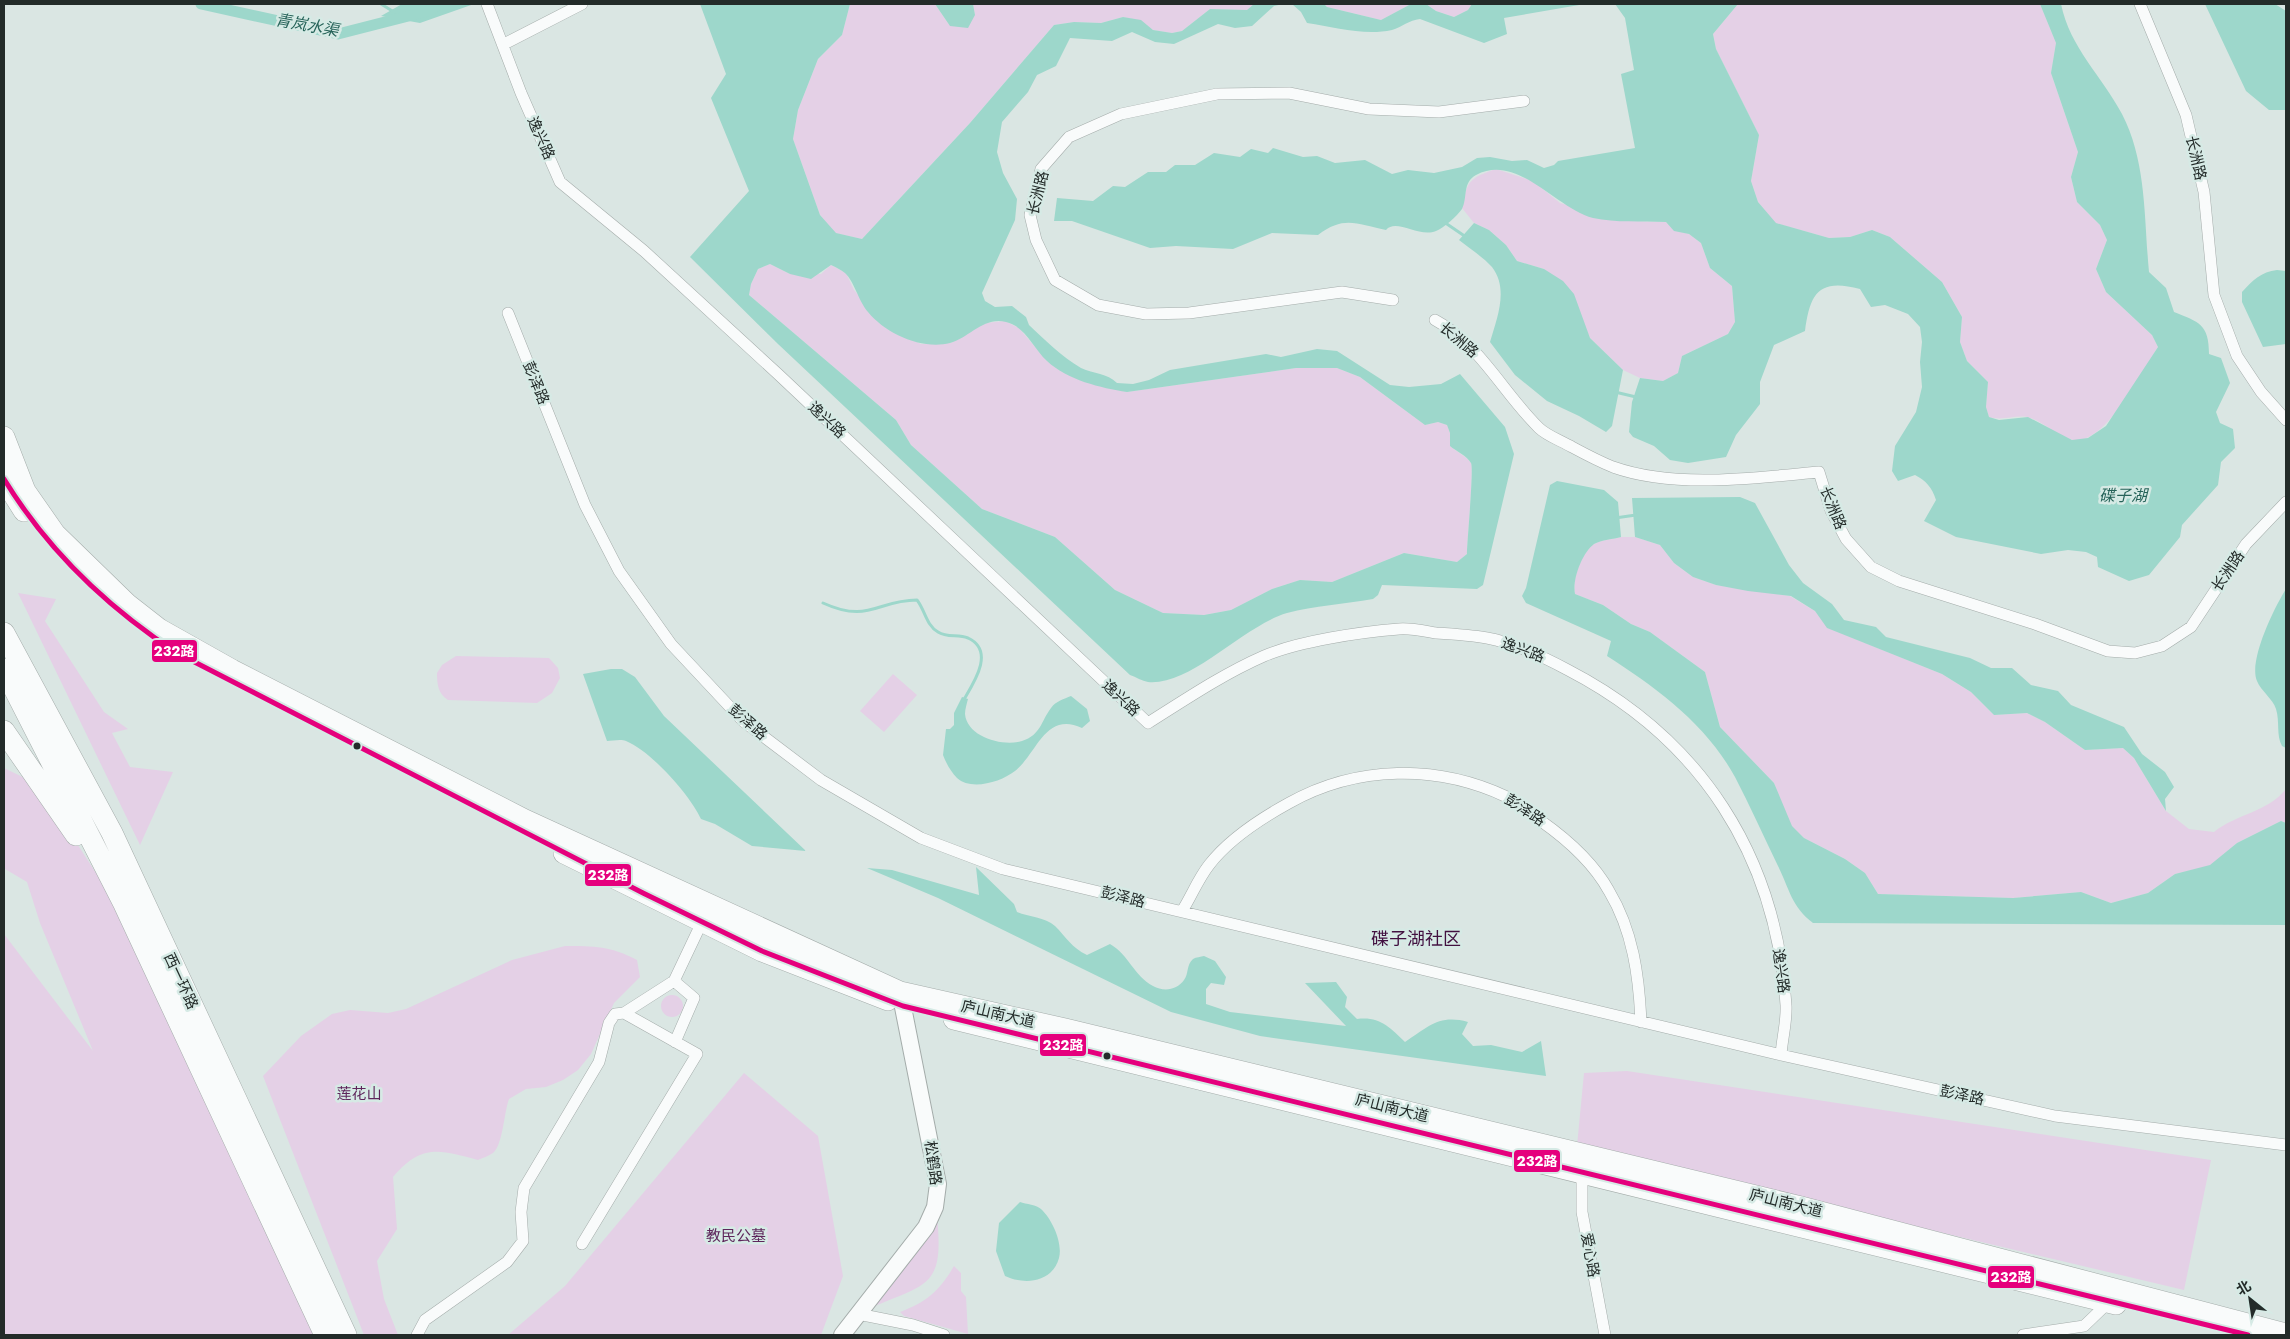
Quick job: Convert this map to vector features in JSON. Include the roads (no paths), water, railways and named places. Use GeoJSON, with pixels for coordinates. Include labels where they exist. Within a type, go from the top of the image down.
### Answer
{"type":"FeatureCollection","features":[{"type":"Feature","properties":{"kind":"highway","name":"庐山南大道"},"geometry":{"type":"LineString","coordinates":[[4,437],[25,491],[55,534],[126,604],[159,629],[232,670],[525,820],[902,999],[1074,1031],[1801,1207],[2286,1334]]}},
{"type":"Feature","properties":{"kind":"highway","name":"庐山南大道"},"geometry":{"type":"LineString","coordinates":[[4,480],[34,526],[70,565],[115,609],[149,636],[242,688],[762,952],[902,999],[1582,1173],[2248,1335]]}},
{"type":"Feature","properties":{"kind":"highway","name":"西一环路"},"geometry":{"type":"LineString","coordinates":[[5,636],[112,833],[346,1335]]}},
{"type":"Feature","properties":{"kind":"highway","name":"西一环路"},"geometry":{"type":"LineString","coordinates":[[4,669],[124,904],[325,1335]]}},
{"type":"Feature","properties":{"kind":"highway"},"geometry":{"type":"LineString","coordinates":[[4,731],[124,904]]}},
{"type":"Feature","properties":{"kind":"main road","name":"松鹤路"},"geometry":{"type":"LineString","coordinates":[[842,1335],[926,1227],[935,1207],[938,1184],[902,999]]}},
{"type":"Feature","properties":{"kind":"street","name":"逸兴路"},"geometry":{"type":"LineString","coordinates":[[487,4],[504,44],[521,94],[560,182],[644,251],[773,369],[1148,723],[1214,681],[1266,655],[1319,641],[1401,629],[1488,638],[1536,653],[1600,686],[1648,721],[1704,777],[1733,822],[1763,886],[1778,948],[1786,1007],[1781,1055]]}},
{"type":"Feature","properties":{"kind":"street"},"geometry":{"type":"LineString","coordinates":[[504,44],[582,4]]}},
{"type":"Feature","properties":{"kind":"street","name":"长洲路"},"geometry":{"type":"LineString","coordinates":[[2140,4],[2186,115],[2204,192],[2214,295],[2237,356],[2261,392],[2286,420]]}},
{"type":"Feature","properties":{"kind":"street","name":"长洲路"},"geometry":{"type":"LineString","coordinates":[[1393,300],[1342,292],[1190,313],[1146,314],[1098,305],[1055,280],[1036,240],[1030,215],[1041,169],[1069,138],[1121,114],[1217,94],[1290,93],[1369,109],[1439,112],[1524,101]]}},
{"type":"Feature","properties":{"kind":"street","name":"彭泽路"},"geometry":{"type":"LineString","coordinates":[[508,313],[585,505],[619,571],[671,644],[744,721],[821,780],[921,838],[1003,868],[1781,1055],[2055,1116],[2286,1145]]}},
{"type":"Feature","properties":{"kind":"street","name":"长洲路"},"geometry":{"type":"LineString","coordinates":[[1435,320],[1460,338],[1482,360],[1540,430],[1591,457],[1627,470],[1675,480],[1763,477],[1819,472],[1831,511],[1846,539],[1871,568],[1899,581],[2035,624],[2108,651],[2135,653],[2162,646],[2191,627],[2246,544],[2286,502]]}},
{"type":"Feature","properties":{"kind":"street","name":"彭泽路"},"geometry":{"type":"LineString","coordinates":[[1182,912],[1209,865],[1235,839],[1265,817],[1310,791],[1363,775],[1409,772],[1460,780],[1509,797],[1551,827],[1584,855],[1609,891],[1626,926],[1639,976],[1641,1022]]}},
{"type":"Feature","properties":{"kind":"street"},"geometry":{"type":"LineString","coordinates":[[624,1014],[674,981],[702,922]]}},
{"type":"Feature","properties":{"kind":"street"},"geometry":{"type":"LineString","coordinates":[[674,981],[694,998],[675,1042]]}},
{"type":"Feature","properties":{"kind":"street"},"geometry":{"type":"LineString","coordinates":[[417,1335],[425,1320],[507,1262],[523,1241],[521,1212],[524,1188],[599,1062],[609,1023],[615,1014],[624,1014],[696,1054],[582,1244]]}},
{"type":"Feature","properties":{"kind":"street","name":"爱心路"},"geometry":{"type":"LineString","coordinates":[[1582,1173],[1582,1212],[1605,1335]]}},
{"type":"Feature","properties":{"kind":"street"},"geometry":{"type":"LineString","coordinates":[[2023,1335],[2084,1326],[2109,1302]]}},
{"type":"Feature","properties":{"kind":"street"},"geometry":{"type":"LineString","coordinates":[[858,1314],[914,1325],[944,1335]]}},
{"type":"Feature","properties":{"kind":"water"},"geometry":{"type":"Polygon","coordinates":[[[402,4],[474,4],[420,23],[381,16],[402,4]]]}},
{"type":"Feature","properties":{"kind":"water"},"geometry":{"type":"Polygon","coordinates":[[[700,4],[850,4],[842,35],[818,59],[798,110],[793,139],[820,215],[836,233],[862,239],[970,123],[1054,25],[1074,22],[1101,23],[1123,17],[1141,20],[1153,30],[1172,33],[1182,31],[1210,9],[1247,10],[1254,4],[1283,4],[1274,6],[1252,26],[1235,28],[1218,24],[1174,44],[1155,42],[1132,32],[1112,41],[1070,38],[1056,66],[1037,75],[1028,92],[1002,122],[997,152],[1003,173],[1017,199],[1015,220],[982,293],[985,301],[995,307],[1012,306],[1026,317],[1029,325],[1041,337],[1074,364],[1109,377],[1117,383],[1133,384],[1149,380],[1170,370],[1266,354],[1281,357],[1317,349],[1337,351],[1390,385],[1409,387],[1441,384],[1460,374],[1505,427],[1514,454],[1483,585],[1477,589],[1382,585],[1378,595],[1373,599],[1287,613],[1270,620],[1182,675],[1165,681],[1148,682],[1130,675],[778,344],[690,257],[749,191],[711,98],[726,74],[700,4]],[[770,264],[758,269],[751,284],[749,295],[896,420],[911,445],[982,509],[1055,537],[1115,590],[1163,613],[1204,615],[1231,610],[1272,589],[1300,580],[1332,582],[1404,553],[1457,562],[1467,554],[1472,478],[1471,463],[1450,446],[1450,433],[1447,425],[1438,422],[1425,425],[1360,377],[1337,368],[1296,368],[1127,392],[1085,382],[1055,368],[1042,356],[1024,333],[1013,324],[998,321],[991,322],[950,343],[939,345],[916,342],[894,333],[876,320],[865,308],[845,273],[837,268],[831,265],[811,279],[790,274],[770,264]]]}},
{"type":"Feature","properties":{"kind":"water"},"geometry":{"type":"Polygon","coordinates":[[[935,4],[973,4],[975,15],[968,28],[950,26],[935,4]]]}},
{"type":"Feature","properties":{"kind":"water"},"geometry":{"type":"Polygon","coordinates":[[[1292,4],[1324,4],[1327,7],[1381,20],[1411,4],[1426,4],[1436,11],[1454,17],[1468,10],[1472,4],[1585,4],[1504,18],[1507,34],[1484,43],[1420,19],[1392,30],[1381,32],[1350,30],[1307,23],[1301,12],[1292,4]]]}},
{"type":"Feature","properties":{"kind":"water","name":"碟子湖"},"geometry":{"type":"Polygon","coordinates":[[[1615,4],[1738,4],[1713,34],[1716,49],[1759,135],[1751,181],[1758,202],[1776,223],[1829,238],[1850,237],[1872,230],[1890,237],[1942,282],[1962,317],[1960,342],[1967,361],[1988,382],[1986,407],[1989,417],[1999,420],[2028,417],[2072,440],[2088,438],[2106,426],[2158,347],[2152,335],[2106,292],[2096,269],[2107,240],[2100,225],[2077,202],[2071,177],[2078,152],[2051,73],[2056,43],[2040,4],[2061,4],[2065,20],[2079,48],[2114,100],[2130,132],[2136,152],[2143,192],[2149,272],[2166,288],[2174,312],[2196,322],[2205,330],[2209,344],[2209,354],[2221,358],[2230,383],[2216,412],[2220,423],[2233,429],[2235,448],[2221,462],[2218,485],[2182,525],[2180,537],[2149,575],[2129,581],[2098,567],[2097,557],[2086,552],[2068,550],[2041,554],[1956,537],[1924,521],[1936,500],[1930,488],[1915,475],[1898,481],[1892,471],[1895,446],[1916,412],[1922,387],[1920,327],[1908,314],[1885,305],[1871,307],[1860,289],[1846,286],[1826,287],[1814,298],[1805,331],[1774,345],[1760,382],[1760,404],[1736,435],[1726,457],[1688,463],[1670,460],[1654,446],[1633,437],[1629,432],[1632,402],[1640,378],[1663,381],[1678,373],[1682,356],[1728,334],[1735,322],[1732,286],[1710,268],[1701,243],[1689,234],[1674,231],[1666,222],[1620,221],[1593,218],[1565,204],[1521,176],[1507,171],[1492,170],[1472,178],[1467,186],[1462,209],[1443,227],[1429,232],[1396,226],[1386,230],[1359,224],[1343,223],[1327,229],[1318,235],[1272,233],[1233,249],[1176,246],[1150,248],[1072,221],[1054,221],[1057,198],[1093,201],[1113,186],[1125,187],[1148,172],[1166,172],[1175,165],[1195,165],[1214,153],[1240,157],[1251,149],[1268,153],[1273,148],[1303,157],[1317,156],[1335,163],[1365,160],[1392,174],[1408,170],[1434,173],[1462,167],[1477,158],[1490,157],[1512,161],[1527,160],[1544,168],[1554,165],[1558,161],[1635,148],[1621,74],[1634,70],[1625,18],[1615,4]]]}},
{"type":"Feature","properties":{"kind":"water"},"geometry":{"type":"Polygon","coordinates":[[[2205,4],[2275,4],[2286,11],[2286,110],[2269,110],[2246,91],[2205,4]]]}},
{"type":"Feature","properties":{"kind":"water"},"geometry":{"type":"Polygon","coordinates":[[[1474,223],[1489,230],[1506,245],[1517,261],[1544,269],[1563,281],[1574,294],[1590,338],[1623,370],[1612,426],[1606,432],[1579,416],[1547,401],[1515,375],[1490,342],[1500,304],[1500,285],[1492,267],[1459,240],[1474,223]]]}},
{"type":"Feature","properties":{"kind":"water"},"geometry":{"type":"Polygon","coordinates":[[[2277,270],[2286,271],[2286,344],[2263,347],[2242,302],[2242,292],[2258,277],[2277,270]]]}},
{"type":"Feature","properties":{"kind":"water"},"geometry":{"type":"Polygon","coordinates":[[[1557,481],[1604,490],[1618,502],[1621,537],[1594,544],[1590,548],[1582,560],[1577,574],[1574,588],[1575,594],[1603,605],[1631,624],[1650,632],[1705,672],[1720,727],[1774,783],[1792,826],[1804,838],[1845,859],[1865,873],[1878,894],[2013,898],[2081,892],[2111,903],[2148,893],[2175,874],[2210,865],[2237,843],[2281,821],[2286,823],[2286,925],[1813,923],[1795,904],[1735,777],[1710,740],[1662,694],[1607,656],[1611,641],[1526,603],[1522,596],[1526,588],[1550,485],[1557,481]]]}},
{"type":"Feature","properties":{"kind":"water"},"geometry":{"type":"Polygon","coordinates":[[[1740,497],[1755,503],[1789,565],[1803,583],[1832,604],[1844,620],[1876,627],[1886,637],[1970,658],[1991,668],[2012,668],[2031,685],[2058,691],[2071,705],[2124,727],[2142,754],[2165,772],[2174,787],[2165,799],[2166,811],[2134,758],[2123,748],[2085,750],[2045,722],[2027,713],[1994,715],[1971,692],[1942,674],[1827,628],[1815,611],[1791,596],[1716,585],[1693,577],[1674,563],[1660,545],[1635,537],[1632,498],[1740,497]]]}},
{"type":"Feature","properties":{"kind":"water"},"geometry":{"type":"Polygon","coordinates":[[[2286,589],[2286,748],[2280,742],[2276,709],[2259,685],[2255,672],[2259,648],[2264,634],[2286,589]]]}},
{"type":"Feature","properties":{"kind":"water"},"geometry":{"type":"Polygon","coordinates":[[[622,669],[635,677],[664,716],[806,851],[752,846],[715,824],[701,819],[679,786],[647,754],[626,741],[607,741],[583,674],[622,669]]]}},
{"type":"Feature","properties":{"kind":"water"},"geometry":{"type":"Polygon","coordinates":[[[1071,696],[1087,709],[1090,721],[1082,728],[1069,724],[1059,725],[1050,730],[1023,764],[1009,775],[986,784],[970,784],[957,778],[949,767],[943,755],[946,729],[950,729],[954,725],[954,713],[962,697],[968,699],[965,714],[967,722],[972,729],[996,741],[1014,743],[1033,735],[1053,706],[1060,700],[1071,696]]]}},
{"type":"Feature","properties":{"kind":"water"},"geometry":{"type":"Polygon","coordinates":[[[976,867],[1014,904],[1017,912],[1051,923],[1073,946],[1087,955],[1110,944],[1122,954],[1146,982],[1157,988],[1170,989],[1178,986],[1186,978],[1191,961],[1194,958],[1204,956],[1215,961],[1226,977],[1224,985],[1211,983],[1206,989],[1206,1004],[1230,1012],[1346,1026],[1305,983],[1336,982],[1347,997],[1345,1007],[1357,1019],[1378,1021],[1389,1027],[1405,1042],[1434,1023],[1449,1020],[1468,1022],[1462,1034],[1473,1046],[1491,1045],[1522,1052],[1541,1041],[1546,1076],[1260,1036],[1171,1012],[938,898],[867,868],[892,870],[979,895],[976,867]]]}},
{"type":"Feature","properties":{"kind":"water"},"geometry":{"type":"Polygon","coordinates":[[[1020,1202],[1041,1209],[1053,1225],[1058,1239],[1060,1252],[1055,1266],[1050,1273],[1036,1280],[1012,1279],[1005,1276],[996,1251],[999,1223],[1020,1202]]]}},
{"type":"Feature","properties":{"kind":"waterway","name":"青岚水渠"},"geometry":{"type":"LineString","coordinates":[[201,4],[338,34],[428,11],[440,4]]}},
{"type":"Feature","properties":{"kind":"waterway"},"geometry":{"type":"LineString","coordinates":[[381,4],[394,12]]}},
{"type":"Feature","properties":{"kind":"waterway"},"geometry":{"type":"LineString","coordinates":[[1444,222],[1466,237]]}},
{"type":"Feature","properties":{"kind":"waterway"},"geometry":{"type":"LineString","coordinates":[[1615,392],[1636,397]]}},
{"type":"Feature","properties":{"kind":"waterway"},"geometry":{"type":"LineString","coordinates":[[1615,518],[1636,515]]}},
{"type":"Feature","properties":{"kind":"waterway"},"geometry":{"type":"LineString","coordinates":[[823,603],[839,609],[862,611],[892,603],[917,600],[934,629],[945,635],[968,638],[976,644],[980,651],[980,668],[963,701]]}},
{"type":"Feature","properties":{"kind":"district","name":"碟子湖社区"},"geometry":{"type":"Point","coordinates":[1416,939]}},
{"type":"Feature","properties":{"kind":"park label","name":"莲花山"},"geometry":{"type":"Point","coordinates":[359,1094]}},
{"type":"Feature","properties":{"kind":"park label","name":"教民公墓"},"geometry":{"type":"Point","coordinates":[736,1236]}}]}
